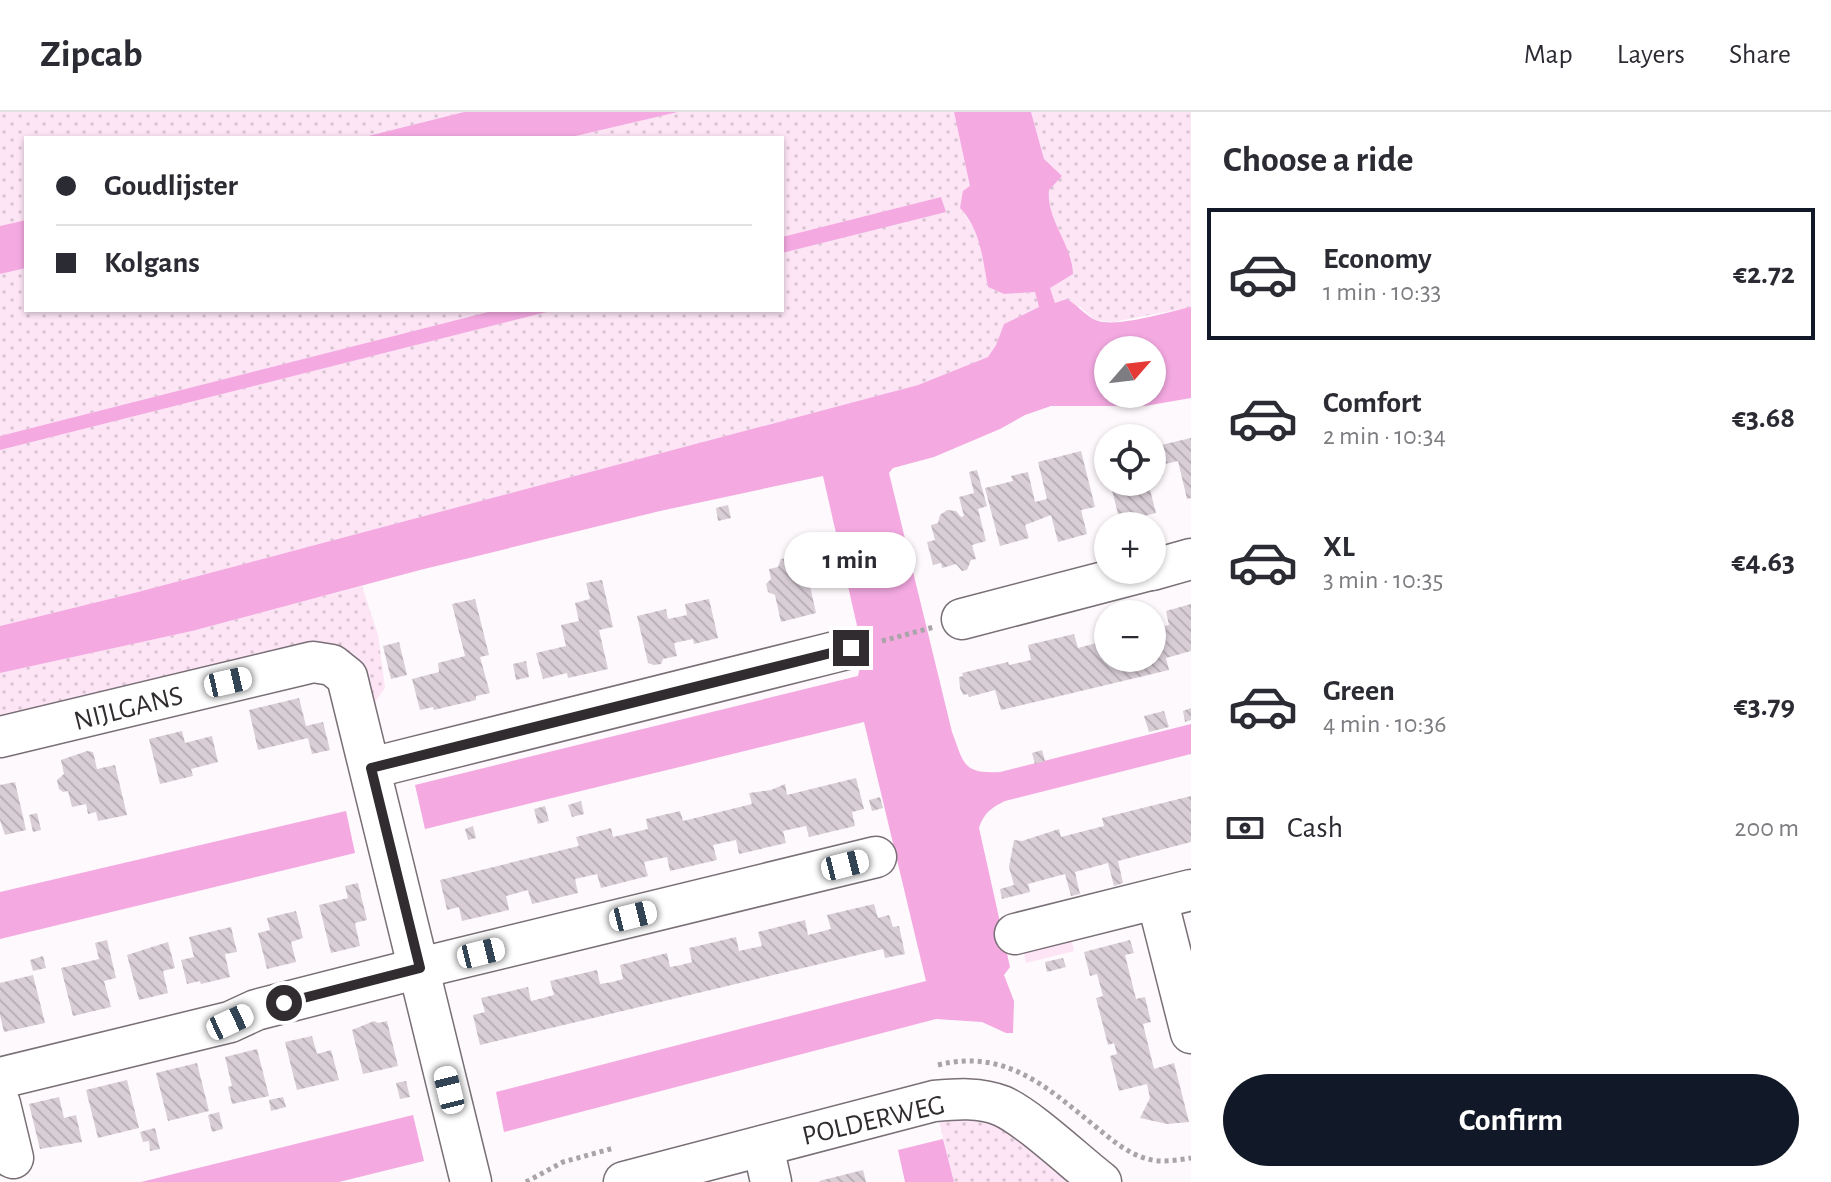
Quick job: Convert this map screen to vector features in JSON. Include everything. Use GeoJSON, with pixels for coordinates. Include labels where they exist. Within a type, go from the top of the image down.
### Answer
{"type":"FeatureCollection","features":[{"type":"Feature","properties":{"kind":"street"},"geometry":{"type":"LineString","coordinates":[[1166,566],[1191,559]]}},
{"type":"Feature","properties":{"kind":"street"},"geometry":{"type":"LineString","coordinates":[[951,623],[1098,584]]}},
{"type":"Feature","properties":{"kind":"street"},"geometry":{"type":"LineString","coordinates":[[471,1182],[371,768],[862,646]]}},
{"type":"Feature","properties":{"kind":"street","name":"NIJLGANS"},"geometry":{"type":"LineString","coordinates":[[0,737],[313,662],[332,665],[347,677],[371,768]]}},
{"type":"Feature","properties":{"kind":"street"},"geometry":{"type":"LineString","coordinates":[[0,1078],[230,1022],[256,1010],[420,968],[876,857]]}},
{"type":"Feature","properties":{"kind":"street"},"geometry":{"type":"LineString","coordinates":[[1015,934],[1174,895],[1191,1033]]}},
{"type":"Feature","properties":{"kind":"street","name":"POLDERWEG"},"geometry":{"type":"LineString","coordinates":[[624,1182],[767,1164],[934,1101],[979,1100],[1013,1112],[1101,1182]]}},
{"type":"Feature","properties":{"kind":"street"},"geometry":{"type":"LineString","coordinates":[[0,1104],[13,1158]]}},
{"type":"Feature","properties":{"kind":"path"},"geometry":{"type":"LineString","coordinates":[[862,646],[951,623]]}},
{"type":"Feature","properties":{"kind":"shaded area"},"geometry":{"type":"Polygon","coordinates":[[[0,112],[464,112],[368,136],[24,136],[24,220],[0,226],[0,112]]]}},
{"type":"Feature","properties":{"kind":"shaded area"},"geometry":{"type":"Polygon","coordinates":[[[464,112],[678,112],[576,136],[368,136],[464,112]]]}},
{"type":"Feature","properties":{"kind":"shaded area"},"geometry":{"type":"Polygon","coordinates":[[[678,112],[954,112],[971,187],[960,208],[978,234],[988,287],[1004,294],[1035,292],[1039,307],[1004,324],[988,357],[918,385],[0,626],[0,450],[547,312],[784,312],[784,252],[945,211],[941,197],[784,236],[784,136],[576,136],[678,112]]]}},
{"type":"Feature","properties":{"kind":"shaded area"},"geometry":{"type":"Polygon","coordinates":[[[954,112],[1031,112],[1044,159],[1062,176],[1049,190],[1049,201],[1072,263],[1073,274],[1050,288],[1055,303],[1067,299],[1094,319],[1108,322],[1131,321],[1191,307],[1191,398],[1166,402],[1166,336],[1094,336],[1094,406],[1051,406],[934,457],[893,468],[889,473],[952,732],[967,765],[979,771],[1000,772],[1191,724],[1191,754],[1005,801],[983,818],[979,828],[1010,967],[1004,975],[1014,1001],[1013,1033],[982,1022],[936,1019],[504,1132],[496,1092],[926,981],[864,722],[425,829],[415,785],[858,676],[863,652],[823,476],[660,511],[420,570],[192,631],[0,673],[0,626],[918,385],[988,357],[1004,324],[1039,307],[1035,292],[1004,294],[988,287],[977,235],[960,208],[963,191],[970,186],[954,112]]]}},
{"type":"Feature","properties":{"kind":"shaded area"},"geometry":{"type":"Polygon","coordinates":[[[1031,112],[1191,112],[1191,307],[1113,322],[1095,320],[1080,307],[1055,303],[1050,288],[1072,263],[1047,202],[1044,159],[1031,112]]]}},
{"type":"Feature","properties":{"kind":"shaded area"},"geometry":{"type":"Polygon","coordinates":[[[941,197],[946,212],[784,252],[784,236],[941,197]]]}},
{"type":"Feature","properties":{"kind":"shaded area"},"geometry":{"type":"Polygon","coordinates":[[[24,220],[24,268],[0,274],[0,226],[24,220]]]}},
{"type":"Feature","properties":{"kind":"shaded area"},"geometry":{"type":"Polygon","coordinates":[[[24,268],[24,312],[488,312],[0,436],[0,274],[24,268]]]}},
{"type":"Feature","properties":{"kind":"shaded area"},"geometry":{"type":"Polygon","coordinates":[[[488,312],[547,312],[0,450],[0,436],[488,312]]]}},
{"type":"Feature","properties":{"kind":"shaded area"},"geometry":{"type":"Polygon","coordinates":[[[362,586],[378,635],[385,688],[370,709],[358,666],[346,651],[322,644],[303,643],[0,717],[0,673],[192,631],[362,586]]]}},
{"type":"Feature","properties":{"kind":"shaded area"},"geometry":{"type":"Polygon","coordinates":[[[346,811],[355,853],[0,939],[0,892],[346,811]]]}},
{"type":"Feature","properties":{"kind":"shaded area"},"geometry":{"type":"Polygon","coordinates":[[[1069,931],[1074,951],[1026,963],[1022,943],[1069,931]]]}},
{"type":"Feature","properties":{"kind":"shaded area"},"geometry":{"type":"Polygon","coordinates":[[[413,1115],[424,1161],[339,1182],[141,1182],[413,1115]]]}},
{"type":"Feature","properties":{"kind":"shaded area"},"geometry":{"type":"Polygon","coordinates":[[[964,1115],[999,1125],[1074,1182],[954,1182],[938,1117],[964,1115]]]}},
{"type":"Feature","properties":{"kind":"shaded area"},"geometry":{"type":"Polygon","coordinates":[[[943,1139],[954,1182],[905,1182],[898,1150],[943,1139]]]}},
{"type":"Feature","properties":{"kind":"building"},"geometry":{"type":"Polygon","coordinates":[[[1191,438],[1191,498],[1187,499],[1178,461],[1166,464],[1166,444],[1191,438]]]}},
{"type":"Feature","properties":{"kind":"building"},"geometry":{"type":"Polygon","coordinates":[[[1081,451],[1095,507],[1081,510],[1087,534],[1058,542],[1051,515],[1025,525],[1029,538],[1000,546],[985,488],[1013,481],[1011,476],[1028,472],[1035,502],[1047,499],[1038,462],[1081,451]]]}},
{"type":"Feature","properties":{"kind":"building"},"geometry":{"type":"Polygon","coordinates":[[[977,470],[987,506],[978,509],[986,541],[972,545],[976,559],[971,560],[967,570],[962,571],[956,564],[942,568],[941,563],[933,565],[927,542],[935,540],[931,525],[938,523],[940,515],[947,510],[964,516],[959,497],[974,493],[969,472],[977,470]]]}},
{"type":"Feature","properties":{"kind":"building"},"geometry":{"type":"Polygon","coordinates":[[[1114,496],[1152,496],[1156,512],[1118,512],[1114,496]]]}},
{"type":"Feature","properties":{"kind":"building"},"geometry":{"type":"Polygon","coordinates":[[[728,505],[731,518],[718,521],[716,508],[728,505]]]}},
{"type":"Feature","properties":{"kind":"building"},"geometry":{"type":"Polygon","coordinates":[[[816,532],[828,582],[810,586],[816,613],[781,622],[775,595],[768,592],[766,584],[771,579],[769,569],[778,567],[781,559],[789,558],[797,562],[793,542],[796,537],[816,532]]]}},
{"type":"Feature","properties":{"kind":"building"},"geometry":{"type":"Polygon","coordinates":[[[602,580],[613,627],[599,630],[608,669],[568,678],[567,673],[543,679],[536,653],[566,646],[561,625],[579,621],[575,603],[590,599],[586,583],[602,580]]]}},
{"type":"Feature","properties":{"kind":"building"},"geometry":{"type":"Polygon","coordinates":[[[475,599],[489,655],[480,657],[490,693],[476,696],[476,700],[434,710],[433,707],[420,710],[412,679],[439,672],[438,663],[465,656],[452,604],[475,599]]]}},
{"type":"Feature","properties":{"kind":"building"},"geometry":{"type":"Polygon","coordinates":[[[709,599],[718,638],[694,644],[693,639],[674,643],[677,656],[663,659],[661,664],[648,663],[637,616],[666,609],[668,619],[687,615],[685,604],[709,599]]]}},
{"type":"Feature","properties":{"kind":"building"},"geometry":{"type":"Polygon","coordinates":[[[1191,604],[1191,651],[1166,658],[1166,626],[1169,625],[1166,611],[1191,604]]]}},
{"type":"Feature","properties":{"kind":"building"},"geometry":{"type":"Polygon","coordinates":[[[1074,634],[1078,648],[1094,644],[1094,672],[1161,672],[1001,710],[995,690],[969,697],[968,694],[963,695],[960,688],[959,677],[963,676],[962,673],[1031,660],[1028,645],[1074,634]]]}},
{"type":"Feature","properties":{"kind":"building"},"geometry":{"type":"Polygon","coordinates":[[[399,642],[407,675],[391,679],[383,646],[399,642]]]}},
{"type":"Feature","properties":{"kind":"building"},"geometry":{"type":"Polygon","coordinates":[[[526,661],[529,677],[516,680],[513,664],[526,661]]]}},
{"type":"Feature","properties":{"kind":"building"},"geometry":{"type":"Polygon","coordinates":[[[299,698],[306,726],[323,722],[330,750],[312,754],[308,738],[258,750],[249,710],[299,698]]]}},
{"type":"Feature","properties":{"kind":"building"},"geometry":{"type":"Polygon","coordinates":[[[1191,708],[1191,720],[1185,722],[1183,711],[1191,708]]]}},
{"type":"Feature","properties":{"kind":"building"},"geometry":{"type":"Polygon","coordinates":[[[1164,711],[1169,727],[1149,732],[1144,716],[1164,711]]]}},
{"type":"Feature","properties":{"kind":"building"},"geometry":{"type":"Polygon","coordinates":[[[182,731],[185,743],[212,736],[218,762],[191,769],[193,776],[160,784],[149,739],[182,731]]]}},
{"type":"Feature","properties":{"kind":"building"},"geometry":{"type":"Polygon","coordinates":[[[1042,750],[1045,761],[1035,764],[1032,753],[1042,750]]]}},
{"type":"Feature","properties":{"kind":"building"},"geometry":{"type":"Polygon","coordinates":[[[87,751],[93,752],[97,769],[115,765],[127,815],[98,821],[96,812],[88,814],[86,804],[72,807],[68,791],[59,789],[57,780],[64,774],[61,760],[87,751]]]}},
{"type":"Feature","properties":{"kind":"building"},"geometry":{"type":"Polygon","coordinates":[[[856,778],[864,809],[852,812],[855,826],[809,837],[806,826],[783,831],[786,843],[739,854],[736,840],[713,845],[717,860],[670,871],[667,857],[644,862],[648,876],[601,888],[597,874],[575,879],[578,893],[532,904],[528,890],[506,896],[509,910],[462,921],[459,907],[447,910],[440,880],[579,846],[576,837],[611,828],[613,837],[648,829],[646,819],[680,811],[683,821],[752,804],[749,793],[771,790],[785,784],[787,795],[856,778]]]}},
{"type":"Feature","properties":{"kind":"building"},"geometry":{"type":"Polygon","coordinates":[[[15,782],[26,830],[5,835],[0,820],[0,785],[15,782]]]}},
{"type":"Feature","properties":{"kind":"building"},"geometry":{"type":"Polygon","coordinates":[[[1191,796],[1191,842],[1118,861],[1123,883],[1114,886],[1108,863],[1075,872],[1080,894],[1071,896],[1065,874],[1028,884],[1030,892],[1002,899],[1000,889],[1014,885],[1009,867],[1014,840],[1022,841],[1059,829],[1061,837],[1104,826],[1102,818],[1191,796]]]}},
{"type":"Feature","properties":{"kind":"building"},"geometry":{"type":"Polygon","coordinates":[[[880,797],[883,808],[872,811],[869,800],[880,797]]]}},
{"type":"Feature","properties":{"kind":"building"},"geometry":{"type":"Polygon","coordinates":[[[581,801],[584,814],[572,817],[568,805],[581,801]]]}},
{"type":"Feature","properties":{"kind":"building"},"geometry":{"type":"Polygon","coordinates":[[[545,806],[549,821],[538,824],[534,809],[545,806]]]}},
{"type":"Feature","properties":{"kind":"building"},"geometry":{"type":"Polygon","coordinates":[[[37,813],[41,830],[33,832],[29,815],[37,813]]]}},
{"type":"Feature","properties":{"kind":"building"},"geometry":{"type":"Polygon","coordinates":[[[473,826],[476,838],[468,840],[465,829],[473,826]]]}},
{"type":"Feature","properties":{"kind":"building"},"geometry":{"type":"Polygon","coordinates":[[[358,883],[367,920],[355,923],[360,946],[331,953],[319,905],[348,898],[345,886],[358,883]]]}},
{"type":"Feature","properties":{"kind":"building"},"geometry":{"type":"Polygon","coordinates":[[[874,904],[878,918],[889,915],[893,927],[899,926],[905,954],[885,958],[883,949],[480,1045],[473,1015],[485,1012],[481,998],[528,987],[531,1001],[554,995],[550,981],[597,970],[600,984],[612,982],[623,979],[620,965],[667,953],[670,967],[681,965],[692,962],[689,948],[736,937],[739,951],[762,946],[758,932],[805,920],[808,935],[831,929],[827,915],[874,904]]]}},
{"type":"Feature","properties":{"kind":"building"},"geometry":{"type":"Polygon","coordinates":[[[296,911],[303,938],[291,942],[296,962],[267,969],[258,933],[270,930],[267,918],[296,911]]]}},
{"type":"Feature","properties":{"kind":"building"},"geometry":{"type":"Polygon","coordinates":[[[231,927],[237,952],[225,954],[230,977],[187,984],[181,960],[194,957],[189,937],[231,927]]]}},
{"type":"Feature","properties":{"kind":"building"},"geometry":{"type":"Polygon","coordinates":[[[107,940],[116,978],[104,981],[111,1007],[73,1016],[61,968],[99,959],[95,943],[107,940]]]}},
{"type":"Feature","properties":{"kind":"building"},"geometry":{"type":"Polygon","coordinates":[[[1130,940],[1134,953],[1125,955],[1136,999],[1145,997],[1151,1022],[1143,1024],[1154,1069],[1174,1063],[1189,1122],[1167,1124],[1140,1118],[1150,1098],[1147,1084],[1119,1091],[1110,1056],[1117,1054],[1114,1043],[1108,1045],[1096,998],[1103,996],[1097,974],[1090,976],[1084,952],[1130,940]]]}},
{"type":"Feature","properties":{"kind":"building"},"geometry":{"type":"Polygon","coordinates":[[[168,942],[175,968],[163,971],[168,993],[139,1000],[127,955],[168,942]]]}},
{"type":"Feature","properties":{"kind":"building"},"geometry":{"type":"Polygon","coordinates":[[[43,956],[46,968],[33,971],[30,960],[43,956]]]}},
{"type":"Feature","properties":{"kind":"building"},"geometry":{"type":"Polygon","coordinates":[[[1063,958],[1066,967],[1047,972],[1045,962],[1063,958]]]}},
{"type":"Feature","properties":{"kind":"building"},"geometry":{"type":"Polygon","coordinates":[[[33,975],[45,1023],[4,1032],[0,1015],[0,983],[33,975]]]}},
{"type":"Feature","properties":{"kind":"building"},"geometry":{"type":"Polygon","coordinates":[[[374,1021],[387,1021],[398,1066],[363,1074],[352,1030],[374,1021]]]}},
{"type":"Feature","properties":{"kind":"building"},"geometry":{"type":"Polygon","coordinates":[[[312,1036],[317,1054],[331,1050],[339,1080],[297,1090],[285,1042],[312,1036]]]}},
{"type":"Feature","properties":{"kind":"building"},"geometry":{"type":"Polygon","coordinates":[[[257,1049],[269,1096],[232,1104],[228,1087],[232,1086],[225,1057],[257,1049]]]}},
{"type":"Feature","properties":{"kind":"building"},"geometry":{"type":"Polygon","coordinates":[[[197,1063],[209,1111],[168,1121],[156,1073],[197,1063]]]}},
{"type":"Feature","properties":{"kind":"building"},"geometry":{"type":"Polygon","coordinates":[[[127,1080],[139,1128],[98,1138],[86,1090],[127,1080]]]}},
{"type":"Feature","properties":{"kind":"building"},"geometry":{"type":"Polygon","coordinates":[[[406,1081],[410,1097],[400,1099],[396,1083],[406,1081]]]}},
{"type":"Feature","properties":{"kind":"building"},"geometry":{"type":"Polygon","coordinates":[[[59,1097],[64,1118],[76,1115],[82,1142],[40,1149],[29,1104],[59,1097]]]}},
{"type":"Feature","properties":{"kind":"building"},"geometry":{"type":"Polygon","coordinates":[[[283,1097],[286,1107],[271,1111],[269,1100],[283,1097]]]}},
{"type":"Feature","properties":{"kind":"building"},"geometry":{"type":"Polygon","coordinates":[[[219,1112],[223,1129],[212,1132],[208,1115],[219,1112]]]}},
{"type":"Feature","properties":{"kind":"building"},"geometry":{"type":"Polygon","coordinates":[[[155,1128],[160,1149],[150,1151],[149,1141],[143,1142],[140,1132],[155,1128]]]}},
{"type":"Feature","properties":{"kind":"building"},"geometry":{"type":"Polygon","coordinates":[[[863,1170],[866,1182],[819,1181],[863,1170]]]}},
{"type":"Feature","properties":{"kind":"route"},"geometry":{"type":"LineString","coordinates":[[284,1003],[420,968],[371,768],[851,648]]}}]}
